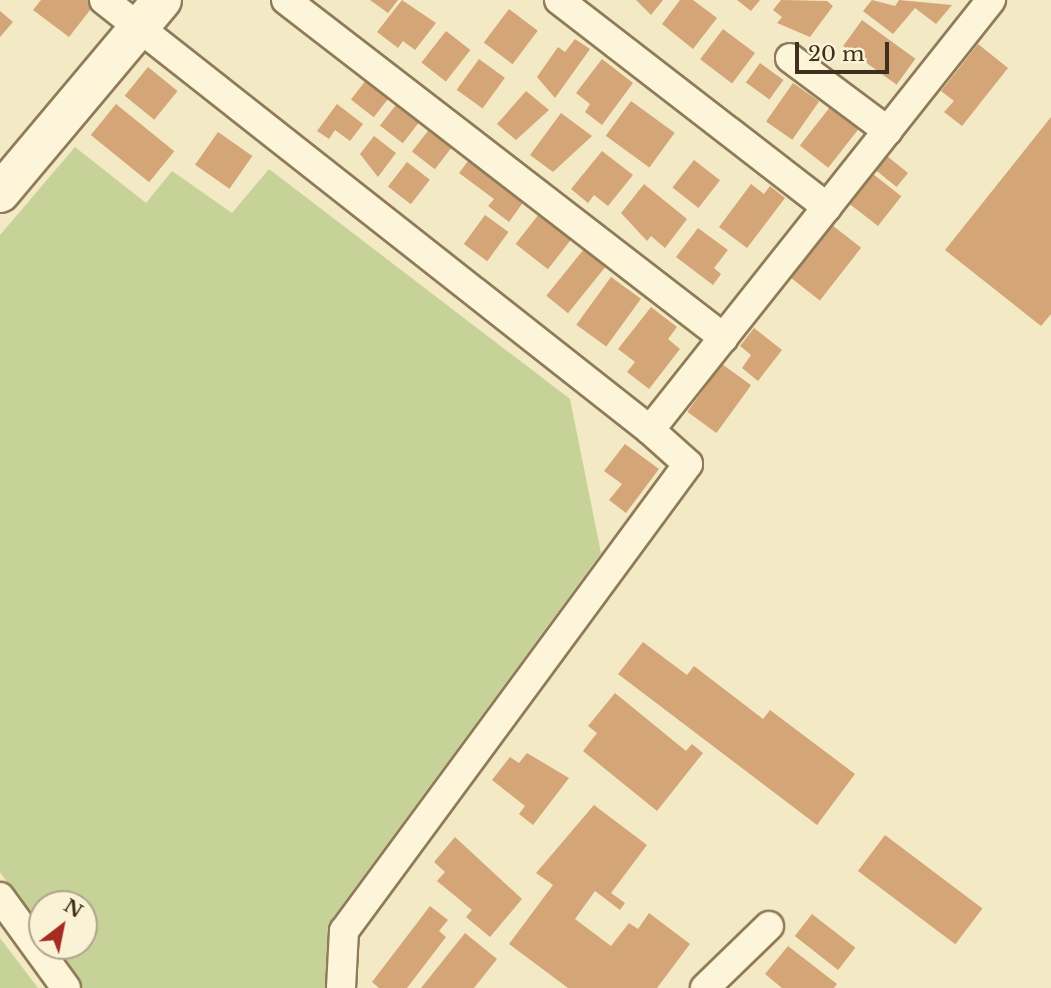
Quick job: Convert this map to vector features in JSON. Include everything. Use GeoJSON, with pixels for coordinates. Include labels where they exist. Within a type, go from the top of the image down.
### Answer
{"type":"FeatureCollection","features":[{"type":"Feature","properties":{"kind":"street"},"geometry":{"type":"LineString","coordinates":[[104,0],[151,15],[688,464],[344,931],[341,988]]}},
{"type":"Feature","properties":{"kind":"street"},"geometry":{"type":"LineString","coordinates":[[286,0],[724,338]]}},
{"type":"Feature","properties":{"kind":"street"},"geometry":{"type":"LineString","coordinates":[[559,0],[827,208]]}},
{"type":"Feature","properties":{"kind":"street"},"geometry":{"type":"LineString","coordinates":[[650,430],[888,131],[985,2]]}},
{"type":"Feature","properties":{"kind":"street"},"geometry":{"type":"LineString","coordinates":[[0,193],[151,15]]}},
{"type":"Feature","properties":{"kind":"street"},"geometry":{"type":"LineString","coordinates":[[790,58],[888,131]]}},
{"type":"Feature","properties":{"kind":"street"},"geometry":{"type":"LineString","coordinates":[[0,897],[66,988]]}},
{"type":"Feature","properties":{"kind":"street"},"geometry":{"type":"LineString","coordinates":[[717,984],[769,926]]}},
{"type":"Feature","properties":{"kind":"green space"},"geometry":{"type":"Polygon","coordinates":[[[75,147],[146,203],[172,171],[232,213],[269,169],[570,399],[601,553],[328,924],[325,988],[83,988],[63,960],[98,960],[98,890],[28,890],[28,911],[0,872],[0,235],[75,147]]]}},
{"type":"Feature","properties":{"kind":"green space"},"geometry":{"type":"Polygon","coordinates":[[[0,938],[38,988],[0,988],[0,938]]]}},
{"type":"Feature","properties":{"kind":"building"},"geometry":{"type":"Polygon","coordinates":[[[41,0],[88,0],[94,5],[69,37],[33,10],[41,0]]]}},
{"type":"Feature","properties":{"kind":"building"},"geometry":{"type":"Polygon","coordinates":[[[370,0],[398,0],[388,13],[370,0]]]}},
{"type":"Feature","properties":{"kind":"building"},"geometry":{"type":"Polygon","coordinates":[[[402,0],[436,23],[415,50],[403,41],[398,48],[377,32],[402,0]]]}},
{"type":"Feature","properties":{"kind":"building"},"geometry":{"type":"Polygon","coordinates":[[[636,0],[663,0],[651,15],[636,0]]]}},
{"type":"Feature","properties":{"kind":"building"},"geometry":{"type":"Polygon","coordinates":[[[680,0],[693,0],[717,18],[693,49],[662,24],[680,0]]]}},
{"type":"Feature","properties":{"kind":"building"},"geometry":{"type":"Polygon","coordinates":[[[737,0],[760,0],[751,11],[737,0]]]}},
{"type":"Feature","properties":{"kind":"building"},"geometry":{"type":"Polygon","coordinates":[[[781,0],[827,1],[833,6],[810,37],[777,23],[782,17],[773,10],[781,0]]]}},
{"type":"Feature","properties":{"kind":"building"},"geometry":{"type":"Polygon","coordinates":[[[872,0],[895,6],[899,0],[952,5],[936,24],[915,8],[893,34],[863,11],[872,0]]]}},
{"type":"Feature","properties":{"kind":"building"},"geometry":{"type":"Polygon","coordinates":[[[509,9],[538,31],[512,64],[484,43],[509,9]]]}},
{"type":"Feature","properties":{"kind":"building"},"geometry":{"type":"Polygon","coordinates":[[[0,11],[13,22],[0,37],[0,11]]]}},
{"type":"Feature","properties":{"kind":"building"},"geometry":{"type":"Polygon","coordinates":[[[862,20],[915,59],[897,85],[843,46],[862,20]]]}},
{"type":"Feature","properties":{"kind":"building"},"geometry":{"type":"Polygon","coordinates":[[[723,29],[755,53],[732,83],[700,59],[723,29]]]}},
{"type":"Feature","properties":{"kind":"building"},"geometry":{"type":"Polygon","coordinates":[[[446,31],[470,50],[446,82],[421,63],[446,31]]]}},
{"type":"Feature","properties":{"kind":"building"},"geometry":{"type":"Polygon","coordinates":[[[575,39],[590,49],[555,98],[537,77],[558,47],[565,52],[575,39]]]}},
{"type":"Feature","properties":{"kind":"building"},"geometry":{"type":"Polygon","coordinates":[[[978,44],[1008,68],[962,126],[944,112],[954,101],[941,91],[978,44]]]}},
{"type":"Feature","properties":{"kind":"building"},"geometry":{"type":"Polygon","coordinates":[[[479,59],[505,78],[483,109],[457,90],[479,59]]]}},
{"type":"Feature","properties":{"kind":"building"},"geometry":{"type":"Polygon","coordinates":[[[602,59],[633,83],[602,125],[585,112],[590,104],[576,93],[602,59]]]}},
{"type":"Feature","properties":{"kind":"building"},"geometry":{"type":"Polygon","coordinates":[[[760,63],[783,80],[769,99],[746,82],[760,63]]]}},
{"type":"Feature","properties":{"kind":"building"},"geometry":{"type":"Polygon","coordinates":[[[148,67],[178,91],[154,120],[125,96],[148,67]]]}},
{"type":"Feature","properties":{"kind":"building"},"geometry":{"type":"Polygon","coordinates":[[[370,75],[393,93],[374,117],[351,99],[370,75]]]}},
{"type":"Feature","properties":{"kind":"building"},"geometry":{"type":"Polygon","coordinates":[[[793,83],[819,101],[792,140],[766,122],[793,83]]]}},
{"type":"Feature","properties":{"kind":"building"},"geometry":{"type":"Polygon","coordinates":[[[526,91],[549,110],[516,140],[497,124],[526,91]]]}},
{"type":"Feature","properties":{"kind":"building"},"geometry":{"type":"Polygon","coordinates":[[[399,101],[422,119],[403,143],[380,125],[399,101]]]}},
{"type":"Feature","properties":{"kind":"building"},"geometry":{"type":"Polygon","coordinates":[[[631,101],[675,133],[649,168],[606,136],[631,101]]]}},
{"type":"Feature","properties":{"kind":"building"},"geometry":{"type":"Polygon","coordinates":[[[116,104],[174,151],[149,182],[91,135],[116,104]]]}},
{"type":"Feature","properties":{"kind":"building"},"geometry":{"type":"Polygon","coordinates":[[[337,104],[363,124],[350,141],[335,130],[329,139],[317,131],[337,104]]]}},
{"type":"Feature","properties":{"kind":"building"},"geometry":{"type":"Polygon","coordinates":[[[830,107],[858,129],[828,168],[800,146],[830,107]]]}},
{"type":"Feature","properties":{"kind":"building"},"geometry":{"type":"Polygon","coordinates":[[[561,113],[592,136],[553,172],[530,155],[561,113]]]}},
{"type":"Feature","properties":{"kind":"building"},"geometry":{"type":"Polygon","coordinates":[[[1051,117],[1051,314],[1041,326],[945,250],[1051,117]]]}},
{"type":"Feature","properties":{"kind":"building"},"geometry":{"type":"Polygon","coordinates":[[[431,127],[454,145],[435,169],[412,151],[431,127]]]}},
{"type":"Feature","properties":{"kind":"building"},"geometry":{"type":"Polygon","coordinates":[[[218,132],[252,156],[229,189],[195,165],[218,132]]]}},
{"type":"Feature","properties":{"kind":"building"},"geometry":{"type":"Polygon","coordinates":[[[374,136],[396,153],[378,177],[360,154],[374,136]]]}},
{"type":"Feature","properties":{"kind":"building"},"geometry":{"type":"Polygon","coordinates":[[[602,151],[633,175],[608,206],[594,195],[588,203],[571,189],[602,151]]]}},
{"type":"Feature","properties":{"kind":"building"},"geometry":{"type":"Polygon","coordinates":[[[472,156],[527,197],[509,222],[488,206],[494,199],[459,173],[472,156]]]}},
{"type":"Feature","properties":{"kind":"building"},"geometry":{"type":"Polygon","coordinates":[[[887,156],[908,173],[897,187],[876,170],[887,156]]]}},
{"type":"Feature","properties":{"kind":"building"},"geometry":{"type":"Polygon","coordinates":[[[694,160],[720,180],[698,208],[672,188],[694,160]]]}},
{"type":"Feature","properties":{"kind":"building"},"geometry":{"type":"Polygon","coordinates":[[[407,162],[430,180],[411,204],[388,186],[407,162]]]}},
{"type":"Feature","properties":{"kind":"building"},"geometry":{"type":"Polygon","coordinates":[[[873,174],[901,196],[878,226],[850,204],[873,174]]]}},
{"type":"Feature","properties":{"kind":"building"},"geometry":{"type":"Polygon","coordinates":[[[644,184],[687,219],[665,248],[651,236],[647,241],[621,213],[644,184]]]}},
{"type":"Feature","properties":{"kind":"building"},"geometry":{"type":"Polygon","coordinates":[[[751,184],[764,194],[770,186],[785,198],[747,248],[719,227],[751,184]]]}},
{"type":"Feature","properties":{"kind":"building"},"geometry":{"type":"Polygon","coordinates":[[[539,214],[571,239],[548,269],[516,244],[539,214]]]}},
{"type":"Feature","properties":{"kind":"building"},"geometry":{"type":"Polygon","coordinates":[[[485,215],[508,232],[487,261],[464,244],[485,215]]]}},
{"type":"Feature","properties":{"kind":"building"},"geometry":{"type":"Polygon","coordinates":[[[832,225],[861,248],[820,301],[791,278],[832,225]]]}},
{"type":"Feature","properties":{"kind":"building"},"geometry":{"type":"Polygon","coordinates":[[[698,228],[728,250],[714,268],[721,274],[713,285],[676,257],[698,228]]]}},
{"type":"Feature","properties":{"kind":"building"},"geometry":{"type":"Polygon","coordinates":[[[584,249],[606,267],[568,313],[546,296],[584,249]]]}},
{"type":"Feature","properties":{"kind":"building"},"geometry":{"type":"Polygon","coordinates":[[[611,277],[641,299],[606,346],[576,325],[611,277]]]}},
{"type":"Feature","properties":{"kind":"building"},"geometry":{"type":"Polygon","coordinates":[[[651,307],[677,327],[668,339],[680,349],[649,389],[627,372],[635,362],[618,349],[651,307]]]}},
{"type":"Feature","properties":{"kind":"building"},"geometry":{"type":"Polygon","coordinates":[[[754,328],[782,350],[758,381],[742,368],[751,355],[740,346],[754,328]]]}},
{"type":"Feature","properties":{"kind":"building"},"geometry":{"type":"Polygon","coordinates":[[[722,364],[751,385],[716,433],[687,412],[722,364]]]}},
{"type":"Feature","properties":{"kind":"building"},"geometry":{"type":"Polygon","coordinates":[[[625,444],[659,469],[626,513],[609,500],[622,484],[604,471],[625,444]]]}},
{"type":"Feature","properties":{"kind":"building"},"geometry":{"type":"Polygon","coordinates":[[[643,642],[687,675],[694,666],[763,719],[770,710],[855,774],[817,825],[618,674],[643,642]]]}},
{"type":"Feature","properties":{"kind":"building"},"geometry":{"type":"Polygon","coordinates":[[[615,693],[686,751],[692,744],[703,753],[657,811],[583,751],[597,733],[588,726],[615,693]]]}},
{"type":"Feature","properties":{"kind":"building"},"geometry":{"type":"Polygon","coordinates":[[[527,753],[569,778],[533,825],[519,814],[525,806],[492,780],[510,757],[519,763],[527,753]]]}},
{"type":"Feature","properties":{"kind":"building"},"geometry":{"type":"Polygon","coordinates":[[[594,805],[647,845],[611,893],[625,903],[620,910],[595,891],[575,919],[611,946],[629,923],[638,929],[649,913],[690,944],[657,988],[568,988],[509,944],[553,885],[536,873],[594,805]]]}},
{"type":"Feature","properties":{"kind":"building"},"geometry":{"type":"Polygon","coordinates":[[[885,835],[982,908],[955,944],[858,871],[885,835]]]}},
{"type":"Feature","properties":{"kind":"building"},"geometry":{"type":"Polygon","coordinates":[[[455,837],[522,899],[490,937],[466,917],[472,910],[437,881],[445,872],[434,862],[455,837]]]}},
{"type":"Feature","properties":{"kind":"building"},"geometry":{"type":"Polygon","coordinates":[[[430,906],[448,920],[439,931],[446,937],[407,988],[379,988],[372,982],[430,906]]]}},
{"type":"Feature","properties":{"kind":"building"},"geometry":{"type":"Polygon","coordinates":[[[812,914],[855,948],[838,970],[795,936],[812,914]]]}},
{"type":"Feature","properties":{"kind":"building"},"geometry":{"type":"Polygon","coordinates":[[[465,933],[497,959],[474,988],[421,988],[465,933]]]}},
{"type":"Feature","properties":{"kind":"building"},"geometry":{"type":"Polygon","coordinates":[[[788,946],[837,984],[834,988],[782,988],[765,974],[788,946]]]}}]}
